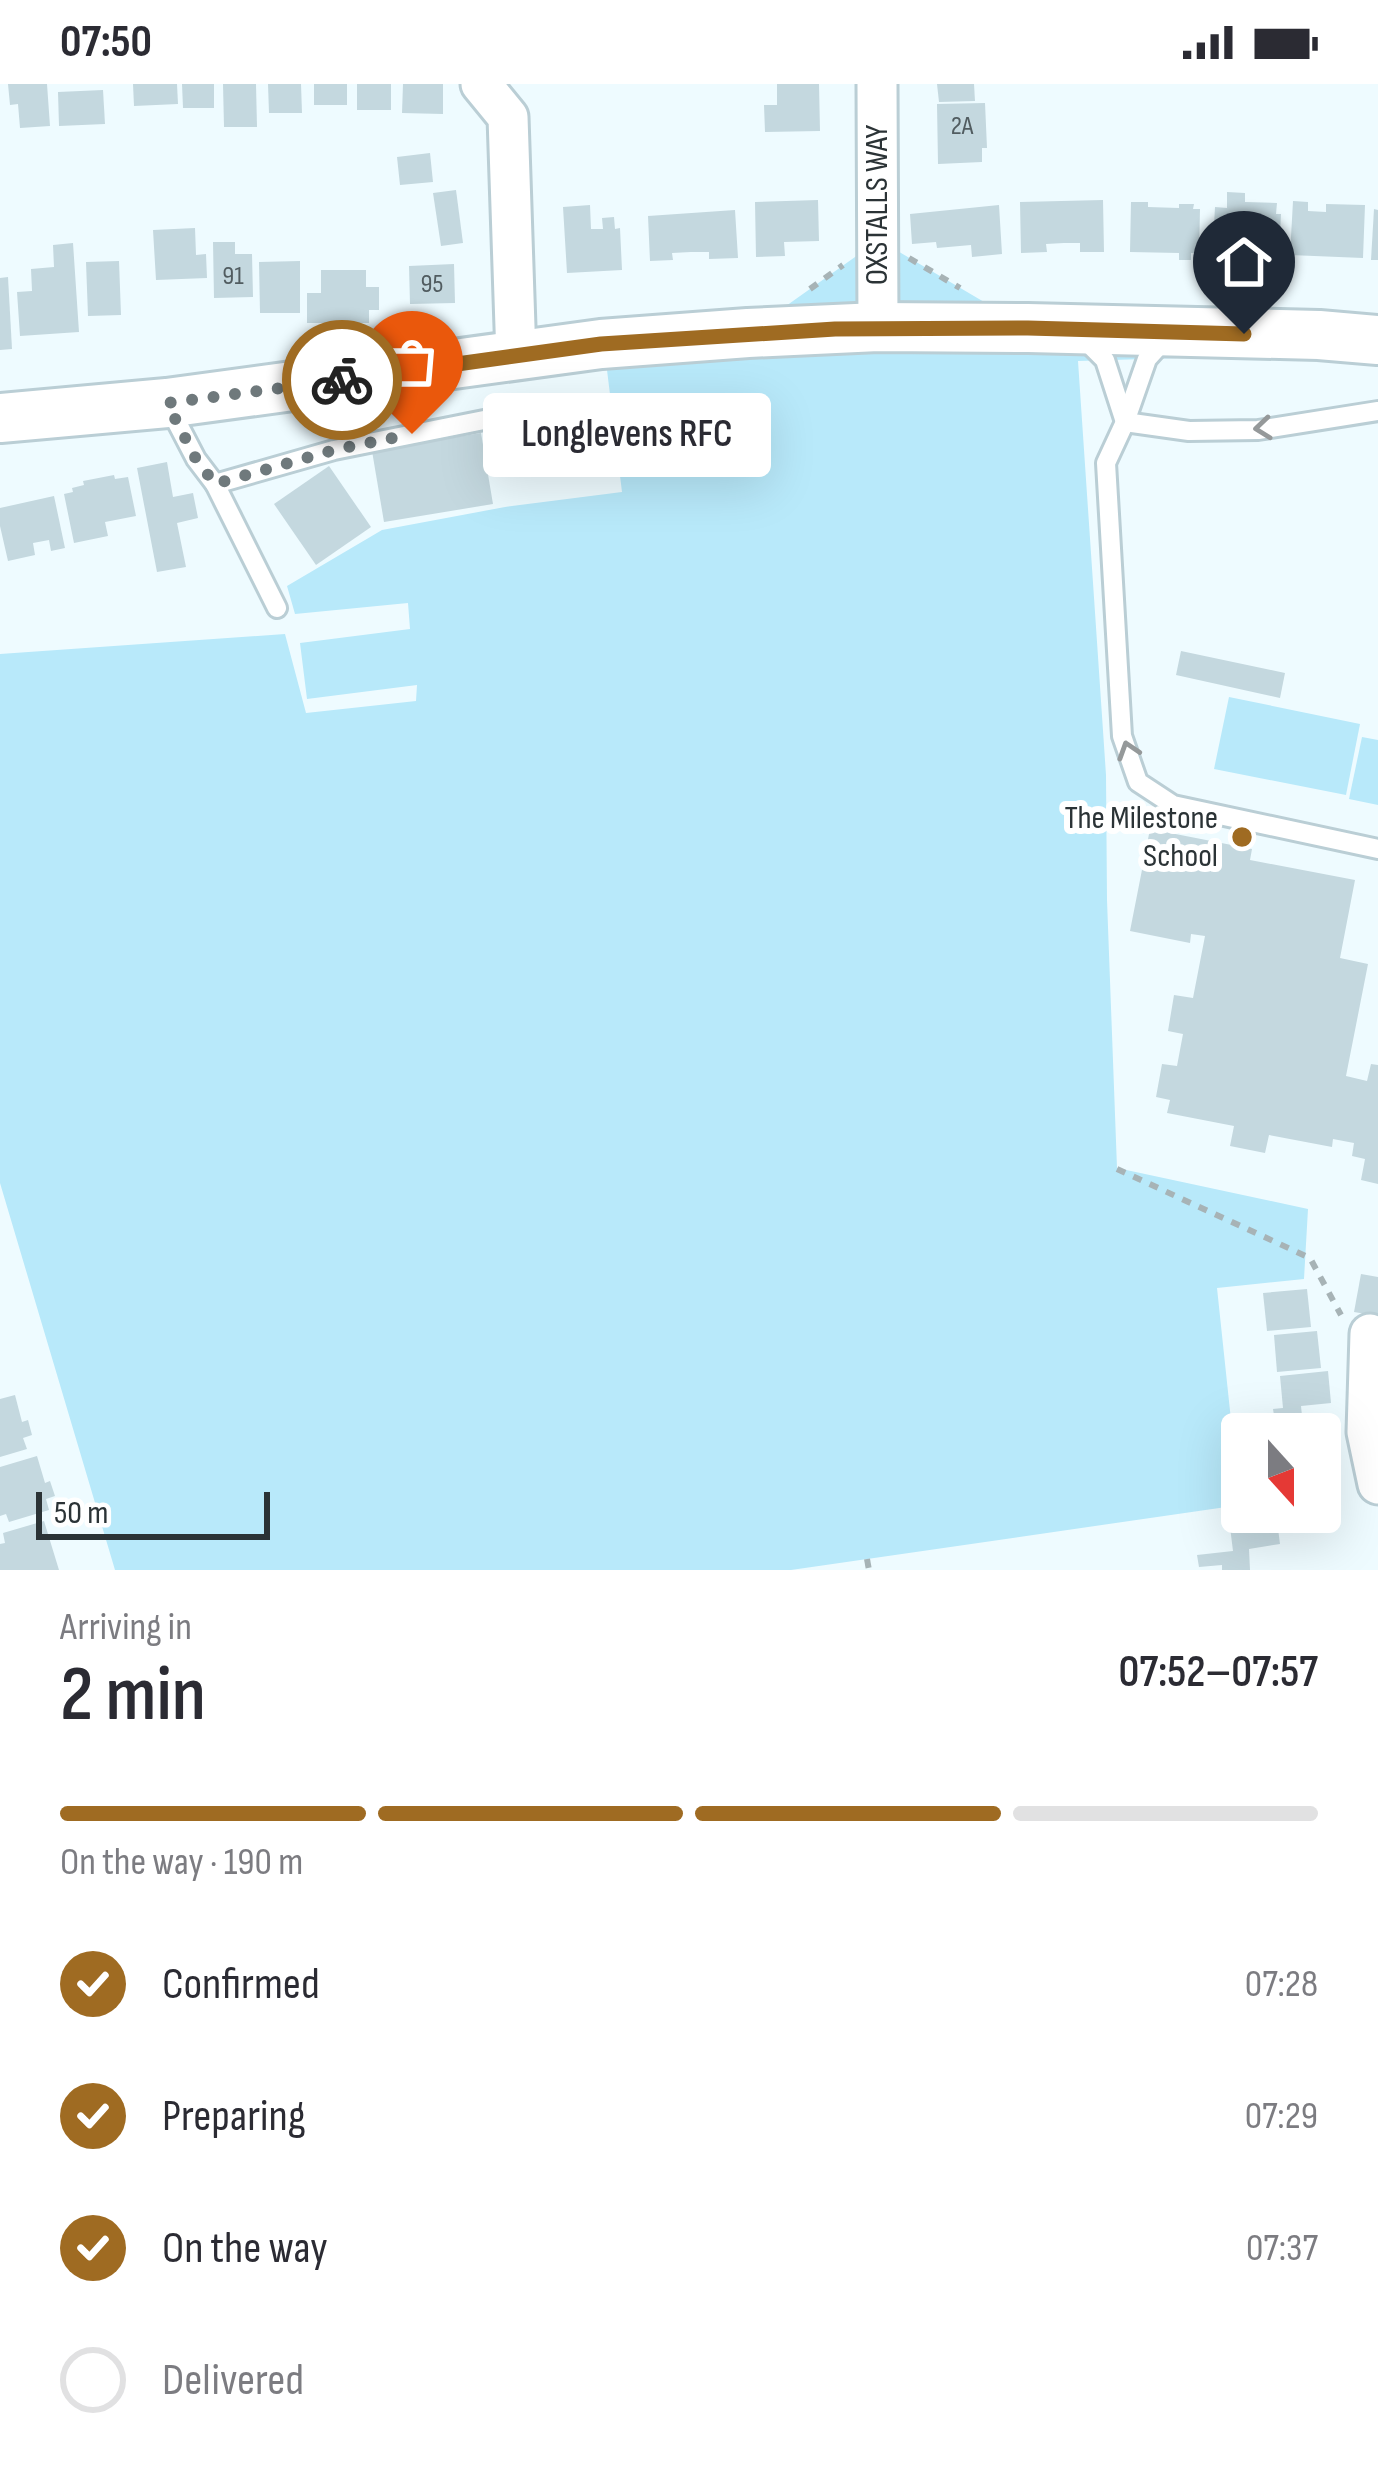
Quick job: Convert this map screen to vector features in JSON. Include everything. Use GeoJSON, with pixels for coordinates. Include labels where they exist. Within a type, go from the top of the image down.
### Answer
{"type":"FeatureCollection","features":[{"type":"Feature","properties":{"kind":"street"},"geometry":{"type":"LineString","coordinates":[[482,84],[508,117],[516,357]]}},
{"type":"Feature","properties":{"kind":"street","name":"OXSTALLS WAY"},"geometry":{"type":"LineString","coordinates":[[877,84],[878,327]]}},
{"type":"Feature","properties":{"kind":"street"},"geometry":{"type":"LineString","coordinates":[[0,418],[167,403],[601,344],[878,327],[1378,340]]}},
{"type":"Feature","properties":{"kind":"street"},"geometry":{"type":"LineString","coordinates":[[1370,1334],[1373,1378],[1367,1432],[1378,1484]]}},
{"type":"Feature","properties":{"kind":"lane"},"geometry":{"type":"LineString","coordinates":[[1076,330],[1105,360],[1125,422]]}},
{"type":"Feature","properties":{"kind":"lane"},"geometry":{"type":"LineString","coordinates":[[1170,333],[1147,359],[1106,463],[1122,736],[1138,782],[1173,805],[1378,849]]}},
{"type":"Feature","properties":{"kind":"lane"},"geometry":{"type":"LineString","coordinates":[[167,403],[196,459],[215,484],[278,608]]}},
{"type":"Feature","properties":{"kind":"lane"},"geometry":{"type":"LineString","coordinates":[[1125,422],[1189,431],[1258,430],[1378,411]]}},
{"type":"Feature","properties":{"kind":"lane"},"geometry":{"type":"LineString","coordinates":[[215,484],[334,450],[489,418]]}},
{"type":"Feature","properties":{"kind":"path"},"geometry":{"type":"LineString","coordinates":[[1118,1169],[1310,1258],[1350,1332],[1370,1334]]}},
{"type":"Feature","properties":{"kind":"path"},"geometry":{"type":"LineString","coordinates":[[867,1559],[869,1570]]}},
{"type":"Feature","properties":{"kind":"shaded area"},"geometry":{"type":"Polygon","coordinates":[[[879,240],[1028,328],[1378,352],[1078,361],[1106,775],[1117,1168],[1308,1209],[1304,1279],[1217,1288],[1230,1413],[1221,1413],[1221,1508],[791,1570],[115,1570],[0,1183],[0,654],[285,634],[306,713],[416,701],[417,685],[307,699],[300,643],[410,629],[408,603],[295,614],[287,586],[382,530],[622,492],[607,370],[579,372],[516,357],[748,333],[879,240]]]}},
{"type":"Feature","properties":{"kind":"shaded area"},"geometry":{"type":"Polygon","coordinates":[[[1229,697],[1360,724],[1346,795],[1214,769],[1229,697]]]}},
{"type":"Feature","properties":{"kind":"shaded area"},"geometry":{"type":"Polygon","coordinates":[[[1362,737],[1378,740],[1378,805],[1349,799],[1362,737]]]}},
{"type":"Feature","properties":{"kind":"building"},"geometry":{"type":"Polygon","coordinates":[[[8,84],[47,84],[50,126],[20,128],[18,104],[10,105],[8,84]]]}},
{"type":"Feature","properties":{"kind":"building"},"geometry":{"type":"Polygon","coordinates":[[[133,84],[177,84],[178,104],[134,106],[133,84]]]}},
{"type":"Feature","properties":{"kind":"building"},"geometry":{"type":"Polygon","coordinates":[[[182,84],[214,84],[214,108],[183,108],[182,84]]]}},
{"type":"Feature","properties":{"kind":"building"},"geometry":{"type":"Polygon","coordinates":[[[223,84],[256,84],[257,127],[224,127],[223,84]]]}},
{"type":"Feature","properties":{"kind":"building"},"geometry":{"type":"Polygon","coordinates":[[[268,84],[301,84],[302,113],[269,113],[268,84]]]}},
{"type":"Feature","properties":{"kind":"building"},"geometry":{"type":"Polygon","coordinates":[[[314,84],[347,84],[347,105],[314,105],[314,84]]]}},
{"type":"Feature","properties":{"kind":"building"},"geometry":{"type":"Polygon","coordinates":[[[357,84],[391,84],[391,110],[357,110],[357,84]]]}},
{"type":"Feature","properties":{"kind":"building"},"geometry":{"type":"Polygon","coordinates":[[[403,84],[443,84],[443,114],[402,113],[403,84]]]}},
{"type":"Feature","properties":{"kind":"building"},"geometry":{"type":"Polygon","coordinates":[[[777,84],[819,84],[820,131],[765,132],[764,105],[777,105],[777,84]]]}},
{"type":"Feature","properties":{"kind":"building"},"geometry":{"type":"Polygon","coordinates":[[[937,84],[974,84],[975,101],[939,102],[937,84]]]}},
{"type":"Feature","properties":{"kind":"building"},"geometry":{"type":"Polygon","coordinates":[[[103,90],[105,124],[59,126],[58,92],[103,90]]]}},
{"type":"Feature","properties":{"kind":"building"},"geometry":{"type":"Polygon","coordinates":[[[985,103],[987,148],[982,148],[982,162],[938,164],[937,104],[985,103]]]}},
{"type":"Feature","properties":{"kind":"building"},"geometry":{"type":"Polygon","coordinates":[[[430,153],[433,182],[400,185],[397,157],[430,153]]]}},
{"type":"Feature","properties":{"kind":"building"},"geometry":{"type":"Polygon","coordinates":[[[456,190],[463,243],[441,246],[433,193],[456,190]]]}},
{"type":"Feature","properties":{"kind":"building"},"geometry":{"type":"Polygon","coordinates":[[[1227,192],[1245,193],[1245,202],[1277,203],[1279,256],[1224,255],[1223,263],[1212,262],[1215,207],[1227,208],[1227,192]]]}},
{"type":"Feature","properties":{"kind":"building"},"geometry":{"type":"Polygon","coordinates":[[[818,200],[819,241],[784,242],[785,256],[756,257],[755,202],[818,200]]]}},
{"type":"Feature","properties":{"kind":"building"},"geometry":{"type":"Polygon","coordinates":[[[1103,200],[1104,252],[1080,252],[1080,243],[1064,243],[1046,244],[1047,252],[1021,253],[1020,202],[1103,200]]]}},
{"type":"Feature","properties":{"kind":"building"},"geometry":{"type":"Polygon","coordinates":[[[1293,201],[1308,202],[1308,211],[1326,212],[1326,204],[1365,205],[1363,258],[1290,255],[1293,201]]]}},
{"type":"Feature","properties":{"kind":"building"},"geometry":{"type":"Polygon","coordinates":[[[1131,202],[1179,208],[1179,204],[1194,204],[1193,209],[1200,209],[1199,253],[1191,253],[1191,260],[1179,260],[1179,253],[1130,252],[1131,202]]]}},
{"type":"Feature","properties":{"kind":"building"},"geometry":{"type":"Polygon","coordinates":[[[590,205],[591,229],[603,229],[602,218],[614,217],[615,229],[620,228],[622,270],[567,273],[563,207],[590,205]]]}},
{"type":"Feature","properties":{"kind":"building"},"geometry":{"type":"Polygon","coordinates":[[[999,205],[1002,254],[972,257],[971,245],[912,244],[910,214],[999,205]]]}},
{"type":"Feature","properties":{"kind":"building"},"geometry":{"type":"Polygon","coordinates":[[[1374,209],[1378,210],[1378,260],[1371,260],[1374,209]]]}},
{"type":"Feature","properties":{"kind":"building"},"geometry":{"type":"Polygon","coordinates":[[[735,210],[738,258],[709,259],[709,252],[691,252],[672,253],[673,260],[650,261],[648,216],[735,210]]]}},
{"type":"Feature","properties":{"kind":"building"},"geometry":{"type":"Polygon","coordinates":[[[195,228],[196,255],[206,254],[207,278],[156,280],[153,230],[195,228]]]}},
{"type":"Feature","properties":{"kind":"building"},"geometry":{"type":"Polygon","coordinates":[[[213,242],[235,242],[235,254],[252,254],[253,297],[214,298],[213,242]]]}},
{"type":"Feature","properties":{"kind":"building"},"geometry":{"type":"Polygon","coordinates":[[[73,243],[79,332],[20,336],[17,292],[32,291],[31,269],[54,267],[53,245],[73,243]]]}},
{"type":"Feature","properties":{"kind":"building"},"geometry":{"type":"Polygon","coordinates":[[[119,261],[121,315],[88,316],[86,262],[119,261]]]}},
{"type":"Feature","properties":{"kind":"building"},"geometry":{"type":"Polygon","coordinates":[[[300,261],[300,313],[260,313],[259,262],[300,261]]]}},
{"type":"Feature","properties":{"kind":"building"},"geometry":{"type":"Polygon","coordinates":[[[454,264],[455,303],[410,304],[409,266],[454,264]]]}},
{"type":"Feature","properties":{"kind":"building"},"geometry":{"type":"Polygon","coordinates":[[[321,270],[366,270],[366,287],[379,287],[379,310],[369,310],[369,323],[307,323],[307,293],[321,293],[321,270]]]}},
{"type":"Feature","properties":{"kind":"building"},"geometry":{"type":"Polygon","coordinates":[[[8,277],[12,349],[0,350],[0,278],[8,277]]]}},
{"type":"Feature","properties":{"kind":"building"},"geometry":{"type":"Polygon","coordinates":[[[481,433],[493,504],[384,522],[372,451],[481,433]]]}},
{"type":"Feature","properties":{"kind":"building"},"geometry":{"type":"Polygon","coordinates":[[[167,462],[173,497],[193,493],[198,518],[177,523],[186,567],[157,572],[137,468],[167,462]]]}},
{"type":"Feature","properties":{"kind":"building"},"geometry":{"type":"Polygon","coordinates":[[[329,466],[371,527],[316,565],[274,504],[329,466]]]}},
{"type":"Feature","properties":{"kind":"building"},"geometry":{"type":"Polygon","coordinates":[[[114,475],[115,479],[128,477],[136,516],[105,522],[108,536],[74,543],[64,494],[84,485],[83,481],[114,475]]]}},
{"type":"Feature","properties":{"kind":"building"},"geometry":{"type":"Polygon","coordinates":[[[54,496],[65,548],[51,551],[49,540],[33,543],[35,555],[8,561],[0,508],[54,496]]]}},
{"type":"Feature","properties":{"kind":"building"},"geometry":{"type":"Polygon","coordinates":[[[1181,651],[1285,673],[1280,698],[1176,675],[1181,651]]]}},
{"type":"Feature","properties":{"kind":"building"},"geometry":{"type":"Polygon","coordinates":[[[1150,829],[1252,849],[1250,860],[1355,880],[1340,958],[1368,964],[1346,1076],[1367,1081],[1371,1064],[1378,1065],[1378,1184],[1361,1180],[1365,1159],[1352,1156],[1354,1143],[1333,1139],[1332,1147],[1269,1135],[1265,1153],[1230,1146],[1234,1126],[1167,1113],[1170,1100],[1156,1097],[1162,1064],[1177,1066],[1183,1034],[1168,1031],[1174,995],[1193,998],[1205,936],[1191,934],[1190,943],[1130,931],[1150,829]]]}},
{"type":"Feature","properties":{"kind":"building"},"geometry":{"type":"Polygon","coordinates":[[[1361,1274],[1378,1277],[1378,1316],[1354,1312],[1361,1274]]]}},
{"type":"Feature","properties":{"kind":"building"},"geometry":{"type":"Polygon","coordinates":[[[1307,1289],[1311,1327],[1267,1331],[1263,1293],[1307,1289]]]}},
{"type":"Feature","properties":{"kind":"building"},"geometry":{"type":"Polygon","coordinates":[[[1317,1331],[1321,1368],[1277,1372],[1274,1335],[1317,1331]]]}},
{"type":"Feature","properties":{"kind":"building"},"geometry":{"type":"Polygon","coordinates":[[[1328,1371],[1331,1403],[1301,1406],[1302,1413],[1274,1413],[1273,1409],[1283,1408],[1280,1376],[1328,1371]]]}},
{"type":"Feature","properties":{"kind":"building"},"geometry":{"type":"Polygon","coordinates":[[[15,1395],[22,1422],[28,1420],[32,1435],[23,1438],[27,1449],[0,1457],[0,1399],[15,1395]]]}},
{"type":"Feature","properties":{"kind":"building"},"geometry":{"type":"Polygon","coordinates":[[[37,1456],[45,1483],[50,1481],[55,1496],[46,1499],[49,1510],[9,1522],[6,1514],[0,1516],[0,1467],[37,1456]]]}},
{"type":"Feature","properties":{"kind":"building"},"geometry":{"type":"Polygon","coordinates":[[[44,1521],[59,1570],[0,1570],[3,1533],[44,1521]]]}},
{"type":"Feature","properties":{"kind":"building"},"geometry":{"type":"Polygon","coordinates":[[[1231,1533],[1279,1533],[1280,1544],[1249,1549],[1250,1570],[1199,1567],[1197,1555],[1233,1551],[1231,1533]]]}},
{"type":"Feature","properties":{"kind":"way so far"},"geometry":{"type":"LineString","coordinates":[[342,380],[167,403],[196,459],[215,484],[334,450],[412,434]]}},
{"type":"Feature","properties":{"kind":"place","name":"Longlevens RFC"},"geometry":{"type":"Point","coordinates":[412,434]}},
{"type":"Feature","properties":{"kind":"place","name":"The Milestone School"},"geometry":{"type":"Point","coordinates":[1242,837]}},
{"type":"Feature","properties":{"kind":"route"},"geometry":{"type":"LineString","coordinates":[[342,380],[601,344],[748,333],[878,327],[1244,334]]}}]}
